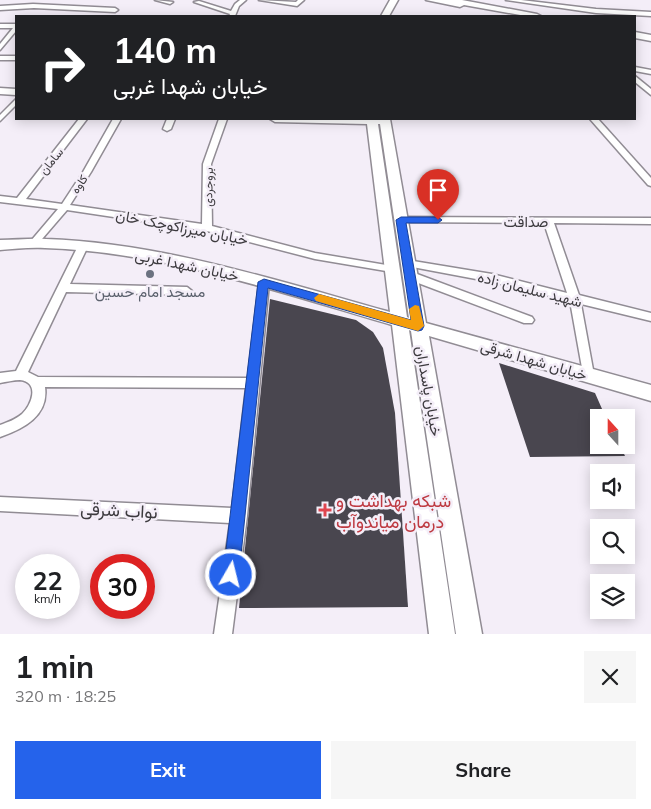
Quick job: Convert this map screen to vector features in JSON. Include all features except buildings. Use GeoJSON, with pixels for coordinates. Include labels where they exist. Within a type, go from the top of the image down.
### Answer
{"type":"FeatureCollection","features":[{"type":"Feature","properties":{"kind":"main road"},"geometry":{"type":"LineString","coordinates":[[386,15],[394,0]]}},
{"type":"Feature","properties":{"kind":"main road"},"geometry":{"type":"LineString","coordinates":[[395,15],[403,0]]}},
{"type":"Feature","properties":{"kind":"main road"},"geometry":{"type":"LineString","coordinates":[[430,0],[512,15]]}},
{"type":"Feature","properties":{"kind":"main road"},"geometry":{"type":"LineString","coordinates":[[450,0],[532,15]]}},
{"type":"Feature","properties":{"kind":"main road"},"geometry":{"type":"LineString","coordinates":[[636,35],[651,38]]}},
{"type":"Feature","properties":{"kind":"main road"},"geometry":{"type":"LineString","coordinates":[[636,39],[651,42]]}},
{"type":"Feature","properties":{"kind":"main road"},"geometry":{"type":"LineString","coordinates":[[0,91],[15,92]]}},
{"type":"Feature","properties":{"kind":"main road"},"geometry":{"type":"LineString","coordinates":[[326,120],[379,120],[392,269],[408,324]]}},
{"type":"Feature","properties":{"kind":"main road","name":"خیابان پاسداران"},"geometry":{"type":"LineString","coordinates":[[379,120],[401,220],[408,269],[408,324],[442,634]]}},
{"type":"Feature","properties":{"kind":"main road","name":"خیابان شهدا غربی"},"geometry":{"type":"LineString","coordinates":[[1,248],[32,244],[83,246],[181,261],[264,282],[408,324]]}},
{"type":"Feature","properties":{"kind":"main road","name":"خیابان پاسداران"},"geometry":{"type":"LineString","coordinates":[[408,324],[469,634]]}},
{"type":"Feature","properties":{"kind":"main road","name":"خیابان شهدا شرقی"},"geometry":{"type":"LineString","coordinates":[[408,324],[651,393]]}},
{"type":"Feature","properties":{"kind":"street"},"geometry":{"type":"LineString","coordinates":[[26,15],[39,0]]}},
{"type":"Feature","properties":{"kind":"street"},"geometry":{"type":"LineString","coordinates":[[158,0],[170,2]]}},
{"type":"Feature","properties":{"kind":"street"},"geometry":{"type":"LineString","coordinates":[[197,2],[233,15],[237,5],[243,0]]}},
{"type":"Feature","properties":{"kind":"street"},"geometry":{"type":"LineString","coordinates":[[262,0],[297,4],[301,0]]}},
{"type":"Feature","properties":{"kind":"street"},"geometry":{"type":"LineString","coordinates":[[509,0],[564,3],[596,14],[651,14]]}},
{"type":"Feature","properties":{"kind":"street"},"geometry":{"type":"LineString","coordinates":[[0,8],[33,7],[115,10]]}},
{"type":"Feature","properties":{"kind":"street"},"geometry":{"type":"LineString","coordinates":[[0,26],[15,28]]}},
{"type":"Feature","properties":{"kind":"street"},"geometry":{"type":"LineString","coordinates":[[0,48],[3,41],[15,29]]}},
{"type":"Feature","properties":{"kind":"street"},"geometry":{"type":"LineString","coordinates":[[0,58],[15,58]]}},
{"type":"Feature","properties":{"kind":"street"},"geometry":{"type":"LineString","coordinates":[[636,70],[651,72]]}},
{"type":"Feature","properties":{"kind":"street"},"geometry":{"type":"LineString","coordinates":[[636,79],[651,94]]}},
{"type":"Feature","properties":{"kind":"street"},"geometry":{"type":"LineString","coordinates":[[0,119],[15,102]]}},
{"type":"Feature","properties":{"kind":"street","name":"سامان"},"geometry":{"type":"LineString","coordinates":[[19,202],[82,120]]}},
{"type":"Feature","properties":{"kind":"street","name":"کاوه"},"geometry":{"type":"LineString","coordinates":[[32,244],[64,207],[87,172],[116,120]]}},
{"type":"Feature","properties":{"kind":"street"},"geometry":{"type":"LineString","coordinates":[[167,129],[172,120]]}},
{"type":"Feature","properties":{"kind":"street","name":"بروجردی"},"geometry":{"type":"LineString","coordinates":[[207,228],[208,164],[223,120]]}},
{"type":"Feature","properties":{"kind":"street"},"geometry":{"type":"LineString","coordinates":[[595,120],[649,179]]}},
{"type":"Feature","properties":{"kind":"street","name":"خیابان میرزاکوچک خان"},"geometry":{"type":"LineString","coordinates":[[0,200],[64,207],[207,228],[315,256],[392,269]]}},
{"type":"Feature","properties":{"kind":"street","name":"صداقت"},"geometry":{"type":"LineString","coordinates":[[401,220],[651,221]]}},
{"type":"Feature","properties":{"kind":"street"},"geometry":{"type":"LineString","coordinates":[[548,221],[575,300],[588,375]]}},
{"type":"Feature","properties":{"kind":"street"},"geometry":{"type":"LineString","coordinates":[[20,375],[83,246]]}},
{"type":"Feature","properties":{"kind":"street"},"geometry":{"type":"LineString","coordinates":[[408,269],[528,320]]}},
{"type":"Feature","properties":{"kind":"street","name":"شهید سلیمان زاده"},"geometry":{"type":"LineString","coordinates":[[408,269],[492,278],[575,300],[651,317]]}},
{"type":"Feature","properties":{"kind":"street"},"geometry":{"type":"LineString","coordinates":[[223,634],[239,516],[264,282]]}},
{"type":"Feature","properties":{"kind":"street"},"geometry":{"type":"LineString","coordinates":[[62,288],[187,291]]}},
{"type":"Feature","properties":{"kind":"street"},"geometry":{"type":"LineString","coordinates":[[0,378],[20,375],[30,377],[40,389],[40,398],[36,408],[28,417],[0,432]]}},
{"type":"Feature","properties":{"kind":"street"},"geometry":{"type":"LineString","coordinates":[[36,382],[253,384]]}},
{"type":"Feature","properties":{"kind":"street","name":"نواب شرقی"},"geometry":{"type":"LineString","coordinates":[[0,504],[239,516]]}},
{"type":"Feature","properties":{"kind":"slow traffic"},"geometry":{"type":"LineString","coordinates":[[319,298],[418,326],[415,309]]}},
{"type":"Feature","properties":{"kind":"place","name":"مسجد امام حسین"},"geometry":{"type":"Point","coordinates":[150,274]}},
{"type":"Feature","properties":{"kind":"place","name":"شبکه بهداشت و درمان میاندوآب"},"geometry":{"type":"Point","coordinates":[325,510]}},
{"type":"Feature","properties":{"kind":"route"},"geometry":{"type":"LineString","coordinates":[[231,575],[264,282],[418,326],[401,220],[438,220]]}}]}
